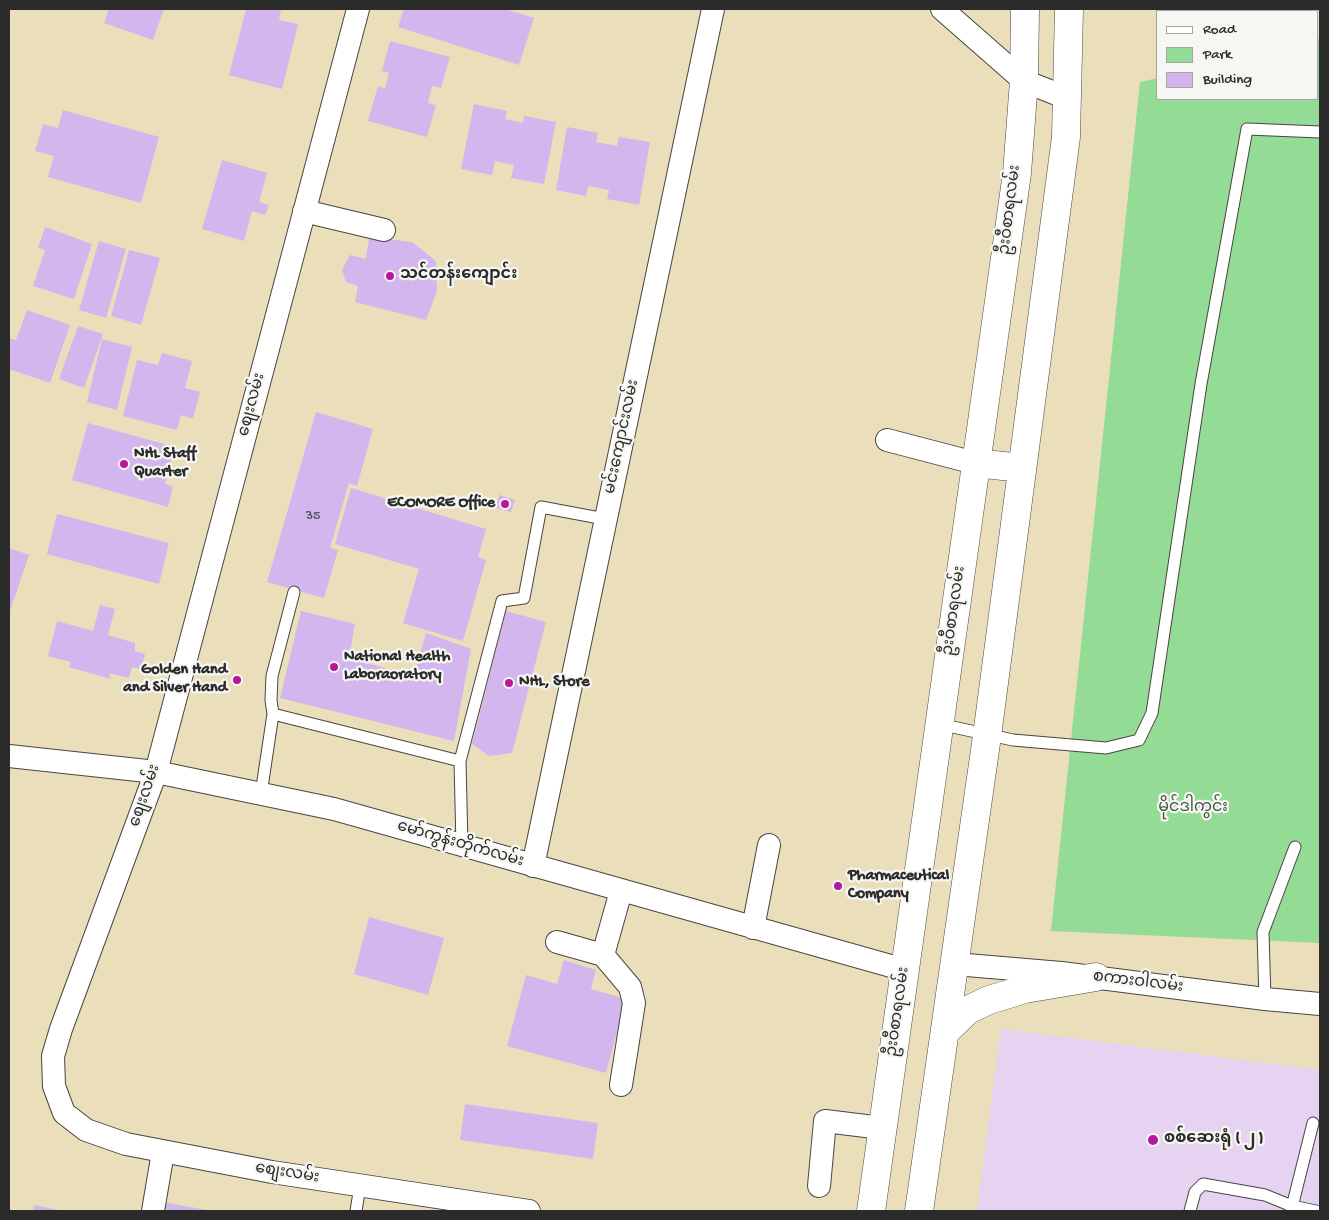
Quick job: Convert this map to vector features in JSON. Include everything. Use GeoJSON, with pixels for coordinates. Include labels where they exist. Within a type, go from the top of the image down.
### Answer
{"type":"FeatureCollection","features":[{"type":"Feature","properties":{"kind":"main road","name":"ဦးဝီစာရလမ်း"},"geometry":{"type":"LineString","coordinates":[[871,1211],[1017,173],[1024,81],[1025,9]]}},
{"type":"Feature","properties":{"kind":"main road"},"geometry":{"type":"LineString","coordinates":[[919,1211],[987,736],[1066,137],[1069,9]]}},
{"type":"Feature","properties":{"kind":"main road"},"geometry":{"type":"LineString","coordinates":[[1006,252],[1050,255]]}},
{"type":"Feature","properties":{"kind":"main road"},"geometry":{"type":"LineString","coordinates":[[976,463],[1022,468]]}},
{"type":"Feature","properties":{"kind":"main road"},"geometry":{"type":"LineString","coordinates":[[946,1031],[968,1010],[989,1000],[1025,989],[1096,977]]}},
{"type":"Feature","properties":{"kind":"street","name":"စျေးလမ်း"},"geometry":{"type":"LineString","coordinates":[[358,9],[156,772],[61,1029],[53,1056],[54,1086],[64,1113],[86,1130],[126,1144],[272,1172],[360,1186],[451,1206],[530,1211]]}},
{"type":"Feature","properties":{"kind":"street","name":"မင်းကျောင်းလမ်း"},"geometry":{"type":"LineString","coordinates":[[532,866],[713,9]]}},
{"type":"Feature","properties":{"kind":"street"},"geometry":{"type":"LineString","coordinates":[[942,9],[1024,81],[1067,98]]}},
{"type":"Feature","properties":{"kind":"street"},"geometry":{"type":"LineString","coordinates":[[304,211],[384,230]]}},
{"type":"Feature","properties":{"kind":"street"},"geometry":{"type":"LineString","coordinates":[[888,440],[976,463]]}},
{"type":"Feature","properties":{"kind":"street","name":"မော်ကွန်းတိုက်လမ်း"},"geometry":{"type":"LineString","coordinates":[[9,756],[156,772],[334,809],[904,970]]}},
{"type":"Feature","properties":{"kind":"street"},"geometry":{"type":"LineString","coordinates":[[753,928],[770,845]]}},
{"type":"Feature","properties":{"kind":"street"},"geometry":{"type":"LineString","coordinates":[[603,955],[621,891]]}},
{"type":"Feature","properties":{"kind":"street"},"geometry":{"type":"LineString","coordinates":[[557,942],[603,955],[630,987],[634,1003],[621,1085]]}},
{"type":"Feature","properties":{"kind":"street","name":"စကားဝါလမ်း"},"geometry":{"type":"LineString","coordinates":[[955,964],[1096,977],[1265,999],[1320,1004]]}},
{"type":"Feature","properties":{"kind":"street"},"geometry":{"type":"LineString","coordinates":[[819,1186],[826,1122],[882,1128]]}},
{"type":"Feature","properties":{"kind":"street"},"geometry":{"type":"LineString","coordinates":[[152,1211],[163,1152]]}},
{"type":"Feature","properties":{"kind":"lane"},"geometry":{"type":"LineString","coordinates":[[939,724],[987,736],[1106,748],[1139,740],[1152,713],[1201,384],[1247,129],[1320,132]]}},
{"type":"Feature","properties":{"kind":"lane"},"geometry":{"type":"LineString","coordinates":[[462,846],[460,761],[502,601],[524,598],[541,507],[605,519]]}},
{"type":"Feature","properties":{"kind":"lane"},"geometry":{"type":"LineString","coordinates":[[260,794],[273,714],[271,700],[272,676],[294,592]]}},
{"type":"Feature","properties":{"kind":"lane"},"geometry":{"type":"LineString","coordinates":[[273,714],[460,761]]}},
{"type":"Feature","properties":{"kind":"lane"},"geometry":{"type":"LineString","coordinates":[[1265,999],[1263,932],[1295,847]]}},
{"type":"Feature","properties":{"kind":"lane"},"geometry":{"type":"LineString","coordinates":[[1292,1209],[1313,1122]]}},
{"type":"Feature","properties":{"kind":"lane"},"geometry":{"type":"LineString","coordinates":[[1190,1211],[1195,1192],[1203,1184],[1265,1195],[1292,1209],[1316,1211]]}},
{"type":"Feature","properties":{"kind":"lane"},"geometry":{"type":"LineString","coordinates":[[356,1211],[360,1186]]}},
{"type":"Feature","properties":{"kind":"shaded area","name":"စစ်ဆေးရုံ ( ၂ )"},"geometry":{"type":"Polygon","coordinates":[[[1001,1029],[1320,1070],[1320,1211],[977,1211],[1001,1029]]]}},
{"type":"Feature","properties":{"kind":"green space","name":"မိုင်ဒါကွင်း"},"geometry":{"type":"Polygon","coordinates":[[[1319,38],[1320,943],[1051,931],[1140,82],[1156,78],[1156,100],[1319,100],[1319,38]]]}},
{"type":"Feature","properties":{"kind":"building"},"geometry":{"type":"Polygon","coordinates":[[[109,9],[164,9],[153,40],[104,23],[109,9]]]}},
{"type":"Feature","properties":{"kind":"building"},"geometry":{"type":"Polygon","coordinates":[[[246,9],[281,9],[279,20],[298,24],[282,89],[229,75],[246,9]]]}},
{"type":"Feature","properties":{"kind":"building"},"geometry":{"type":"Polygon","coordinates":[[[404,9],[505,9],[534,18],[519,65],[398,27],[404,9]]]}},
{"type":"Feature","properties":{"kind":"building"},"geometry":{"type":"Polygon","coordinates":[[[390,41],[450,57],[441,88],[432,86],[428,103],[436,105],[427,137],[368,121],[378,86],[385,89],[389,73],[382,71],[390,41]]]}},
{"type":"Feature","properties":{"kind":"building"},"geometry":{"type":"Polygon","coordinates":[[[474,104],[507,111],[505,119],[523,123],[524,116],[556,122],[544,184],[511,178],[514,165],[495,161],[492,175],[461,169],[474,104]]]}},
{"type":"Feature","properties":{"kind":"building"},"geometry":{"type":"Polygon","coordinates":[[[63,110],[159,137],[141,203],[48,177],[54,156],[35,151],[43,124],[58,128],[63,110]]]}},
{"type":"Feature","properties":{"kind":"building"},"geometry":{"type":"Polygon","coordinates":[[[567,127],[598,133],[596,142],[617,146],[619,137],[650,142],[639,205],[607,199],[609,190],[588,186],[586,196],[556,190],[567,127]]]}},
{"type":"Feature","properties":{"kind":"building"},"geometry":{"type":"Polygon","coordinates":[[[222,160],[267,173],[259,202],[269,205],[265,215],[252,211],[244,241],[202,229],[222,160]]]}},
{"type":"Feature","properties":{"kind":"building"},"geometry":{"type":"Polygon","coordinates":[[[45,227],[92,244],[74,299],[33,286],[45,250],[38,248],[45,227]]]}},
{"type":"Feature","properties":{"kind":"building","name":"သင်တန်းကျောင်း"},"geometry":{"type":"Polygon","coordinates":[[[369,237],[412,242],[436,261],[437,291],[426,320],[355,302],[358,286],[346,282],[342,270],[350,255],[366,259],[369,237]]]}},
{"type":"Feature","properties":{"kind":"building"},"geometry":{"type":"Polygon","coordinates":[[[99,241],[126,249],[106,318],[79,310],[99,241]]]}},
{"type":"Feature","properties":{"kind":"building"},"geometry":{"type":"Polygon","coordinates":[[[129,250],[160,258],[141,325],[111,316],[129,250]]]}},
{"type":"Feature","properties":{"kind":"building"},"geometry":{"type":"Polygon","coordinates":[[[27,310],[70,325],[50,383],[9,369],[9,338],[16,340],[27,310]]]}},
{"type":"Feature","properties":{"kind":"building"},"geometry":{"type":"Polygon","coordinates":[[[78,326],[103,334],[84,388],[59,379],[78,326]]]}},
{"type":"Feature","properties":{"kind":"building"},"geometry":{"type":"Polygon","coordinates":[[[102,339],[132,347],[117,410],[87,402],[102,339]]]}},
{"type":"Feature","properties":{"kind":"building"},"geometry":{"type":"Polygon","coordinates":[[[162,353],[192,361],[185,388],[200,392],[193,419],[181,415],[177,430],[123,416],[137,360],[158,365],[162,353]]]}},
{"type":"Feature","properties":{"kind":"building"},"geometry":{"type":"Polygon","coordinates":[[[316,412],[373,429],[357,486],[349,483],[330,548],[338,550],[324,598],[267,582],[316,412]]]}},
{"type":"Feature","properties":{"kind":"building","name":"NHL Staff Quarter"},"geometry":{"type":"Polygon","coordinates":[[[88,423],[175,447],[165,484],[173,486],[168,507],[72,480],[88,423]]]}},
{"type":"Feature","properties":{"kind":"building"},"geometry":{"type":"Polygon","coordinates":[[[351,488],[486,529],[478,557],[486,560],[463,641],[403,623],[419,569],[335,544],[351,488]]]}},
{"type":"Feature","properties":{"kind":"building","name":"ECOMORE Office"},"geometry":{"type":"Polygon","coordinates":[[[499,495],[515,500],[511,512],[496,508],[499,495]]]}},
{"type":"Feature","properties":{"kind":"building"},"geometry":{"type":"Polygon","coordinates":[[[57,514],[169,543],[159,584],[47,554],[57,514]]]}},
{"type":"Feature","properties":{"kind":"building"},"geometry":{"type":"Polygon","coordinates":[[[9,548],[29,555],[9,614],[9,548]]]}},
{"type":"Feature","properties":{"kind":"building"},"geometry":{"type":"Polygon","coordinates":[[[100,605],[115,609],[108,635],[135,643],[135,651],[145,654],[141,669],[132,667],[129,678],[109,673],[111,679],[69,667],[71,662],[48,656],[57,621],[93,631],[100,605]]]}},
{"type":"Feature","properties":{"kind":"building","name":"National Health Laboraoratory"},"geometry":{"type":"Polygon","coordinates":[[[301,611],[355,624],[349,658],[414,676],[426,633],[471,649],[454,741],[280,698],[301,611]]]}},
{"type":"Feature","properties":{"kind":"building","name":"NHL, Store"},"geometry":{"type":"Polygon","coordinates":[[[506,611],[546,622],[512,753],[489,756],[472,744],[506,611]]]}},
{"type":"Feature","properties":{"kind":"building"},"geometry":{"type":"Polygon","coordinates":[[[369,917],[444,938],[428,995],[354,974],[369,917]]]}},
{"type":"Feature","properties":{"kind":"building"},"geometry":{"type":"Polygon","coordinates":[[[564,960],[596,970],[591,989],[626,999],[606,1073],[507,1046],[526,975],[557,984],[564,960]]]}},
{"type":"Feature","properties":{"kind":"building"},"geometry":{"type":"Polygon","coordinates":[[[465,1104],[598,1123],[593,1159],[460,1140],[465,1104]]]}},
{"type":"Feature","properties":{"kind":"building"},"geometry":{"type":"Polygon","coordinates":[[[163,1202],[207,1210],[207,1211],[161,1211],[163,1202]]]}},
{"type":"Feature","properties":{"kind":"building"},"geometry":{"type":"Polygon","coordinates":[[[34,1205],[58,1210],[33,1211],[34,1205]]]}},
{"type":"Feature","properties":{"kind":"place","name":"သင်တန်းကျောင်း"},"geometry":{"type":"Point","coordinates":[390,276]}},
{"type":"Feature","properties":{"kind":"place","name":"NHL Staff Quarter"},"geometry":{"type":"Point","coordinates":[124,464]}},
{"type":"Feature","properties":{"kind":"place","name":"ECOMORE Office"},"geometry":{"type":"Point","coordinates":[505,504]}},
{"type":"Feature","properties":{"kind":"place","name":"National Health Laboraoratory"},"geometry":{"type":"Point","coordinates":[334,667]}},
{"type":"Feature","properties":{"kind":"place","name":"Golden Hand and Silver Hand"},"geometry":{"type":"Point","coordinates":[237,680]}},
{"type":"Feature","properties":{"kind":"place","name":"NHL, Store"},"geometry":{"type":"Point","coordinates":[509,683]}},
{"type":"Feature","properties":{"kind":"place","name":"Pharmaceutical Company"},"geometry":{"type":"Point","coordinates":[838,886]}},
{"type":"Feature","properties":{"kind":"place","name":"စစ်ဆေးရုံ ( ၂ )"},"geometry":{"type":"Point","coordinates":[1153,1140]}}]}
